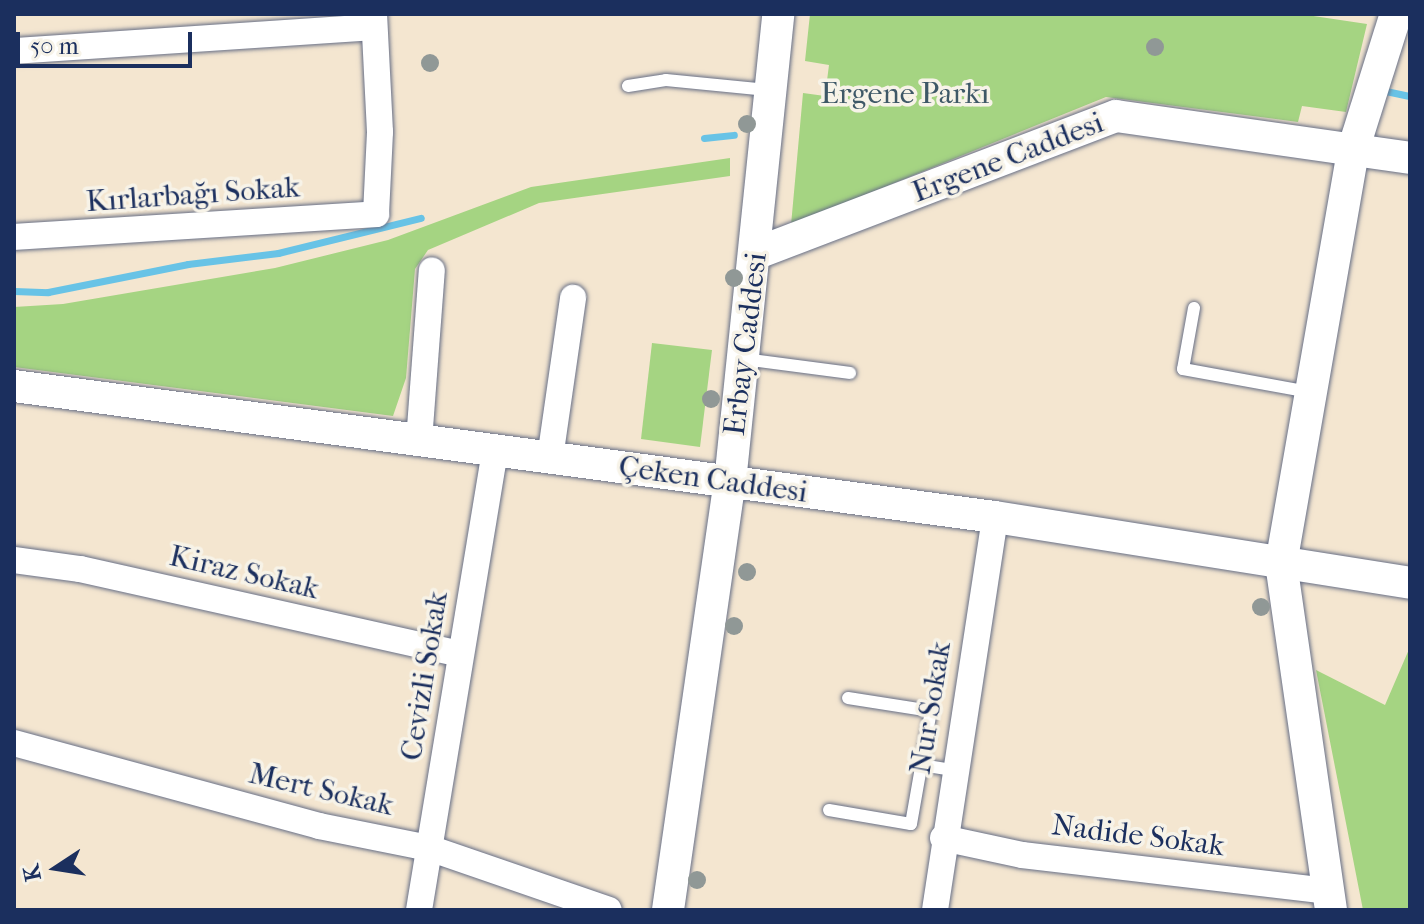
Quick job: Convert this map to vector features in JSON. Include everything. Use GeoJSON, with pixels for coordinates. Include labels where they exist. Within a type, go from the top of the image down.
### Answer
{"type":"FeatureCollection","features":[{"type":"Feature","properties":{"kind":"street","name":"Erbay Caddesi"},"geometry":{"type":"LineString","coordinates":[[668,910],[730,482],[757,253],[778,14]]}},
{"type":"Feature","properties":{"kind":"street"},"geometry":{"type":"LineString","coordinates":[[1329,900],[1281,564],[1354,147],[1396,14]]}},
{"type":"Feature","properties":{"kind":"street"},"geometry":{"type":"LineString","coordinates":[[14,51],[373,20]]}},
{"type":"Feature","properties":{"kind":"street","name":"Kırlarbağı Sokak"},"geometry":{"type":"LineString","coordinates":[[14,237],[376,214],[380,132],[373,20]]}},
{"type":"Feature","properties":{"kind":"street","name":"Ergene Caddesi"},"geometry":{"type":"LineString","coordinates":[[757,253],[1116,116],[1354,147],[1410,158]]}},
{"type":"Feature","properties":{"kind":"street"},"geometry":{"type":"LineString","coordinates":[[419,441],[432,270]]}},
{"type":"Feature","properties":{"kind":"street"},"geometry":{"type":"LineString","coordinates":[[550,458],[573,298]]}},
{"type":"Feature","properties":{"kind":"street","name":"Çeken Caddesi"},"geometry":{"type":"LineString","coordinates":[[14,386],[995,517],[1410,582]]}},
{"type":"Feature","properties":{"kind":"street","name":"Cevizli Sokak"},"geometry":{"type":"LineString","coordinates":[[419,910],[495,452]]}},
{"type":"Feature","properties":{"kind":"street","name":"Nur Sokak"},"geometry":{"type":"LineString","coordinates":[[935,910],[952,770],[995,517]]}},
{"type":"Feature","properties":{"kind":"street","name":"Kiraz Sokak"},"geometry":{"type":"LineString","coordinates":[[14,560],[80,569],[460,654]]}},
{"type":"Feature","properties":{"kind":"street","name":"Mert Sokak"},"geometry":{"type":"LineString","coordinates":[[14,743],[319,826],[429,848],[609,910]]}},
{"type":"Feature","properties":{"kind":"street","name":"Nadide Sokak"},"geometry":{"type":"LineString","coordinates":[[943,838],[1022,855],[1329,900]]}},
{"type":"Feature","properties":{"kind":"lane"},"geometry":{"type":"LineString","coordinates":[[628,86],[666,80],[772,90]]}},
{"type":"Feature","properties":{"kind":"lane"},"geometry":{"type":"LineString","coordinates":[[1194,308],[1183,369],[1310,392]]}},
{"type":"Feature","properties":{"kind":"lane"},"geometry":{"type":"LineString","coordinates":[[744,359],[850,373]]}},
{"type":"Feature","properties":{"kind":"lane"},"geometry":{"type":"LineString","coordinates":[[829,810],[911,824],[931,711],[848,698]]}},
{"type":"Feature","properties":{"kind":"lane"},"geometry":{"type":"LineString","coordinates":[[921,765],[952,770]]}},
{"type":"Feature","properties":{"kind":"green space","name":"Ergene Parkı"},"geometry":{"type":"Polygon","coordinates":[[[810,14],[1300,14],[1367,24],[1346,112],[1302,106],[1298,122],[1106,97],[791,225],[803,93],[825,96],[829,65],[805,61],[810,14]]]}},
{"type":"Feature","properties":{"kind":"green space"},"geometry":{"type":"Polygon","coordinates":[[[730,158],[730,176],[539,203],[428,250],[415,269],[406,378],[393,416],[14,367],[14,307],[63,304],[275,268],[388,240],[531,187],[730,158]]]}},
{"type":"Feature","properties":{"kind":"green space"},"geometry":{"type":"Polygon","coordinates":[[[652,343],[712,350],[700,447],[641,439],[652,343]]]}},
{"type":"Feature","properties":{"kind":"green space"},"geometry":{"type":"Polygon","coordinates":[[[1410,647],[1410,910],[1363,910],[1316,670],[1385,705],[1410,647]]]}},
{"type":"Feature","properties":{"kind":"waterway"},"geometry":{"type":"LineString","coordinates":[[1381,90],[1410,96]]}},
{"type":"Feature","properties":{"kind":"waterway"},"geometry":{"type":"LineString","coordinates":[[704,138],[734,135]]}},
{"type":"Feature","properties":{"kind":"waterway"},"geometry":{"type":"LineString","coordinates":[[14,291],[48,292],[188,264],[278,253],[421,218]]}}]}
